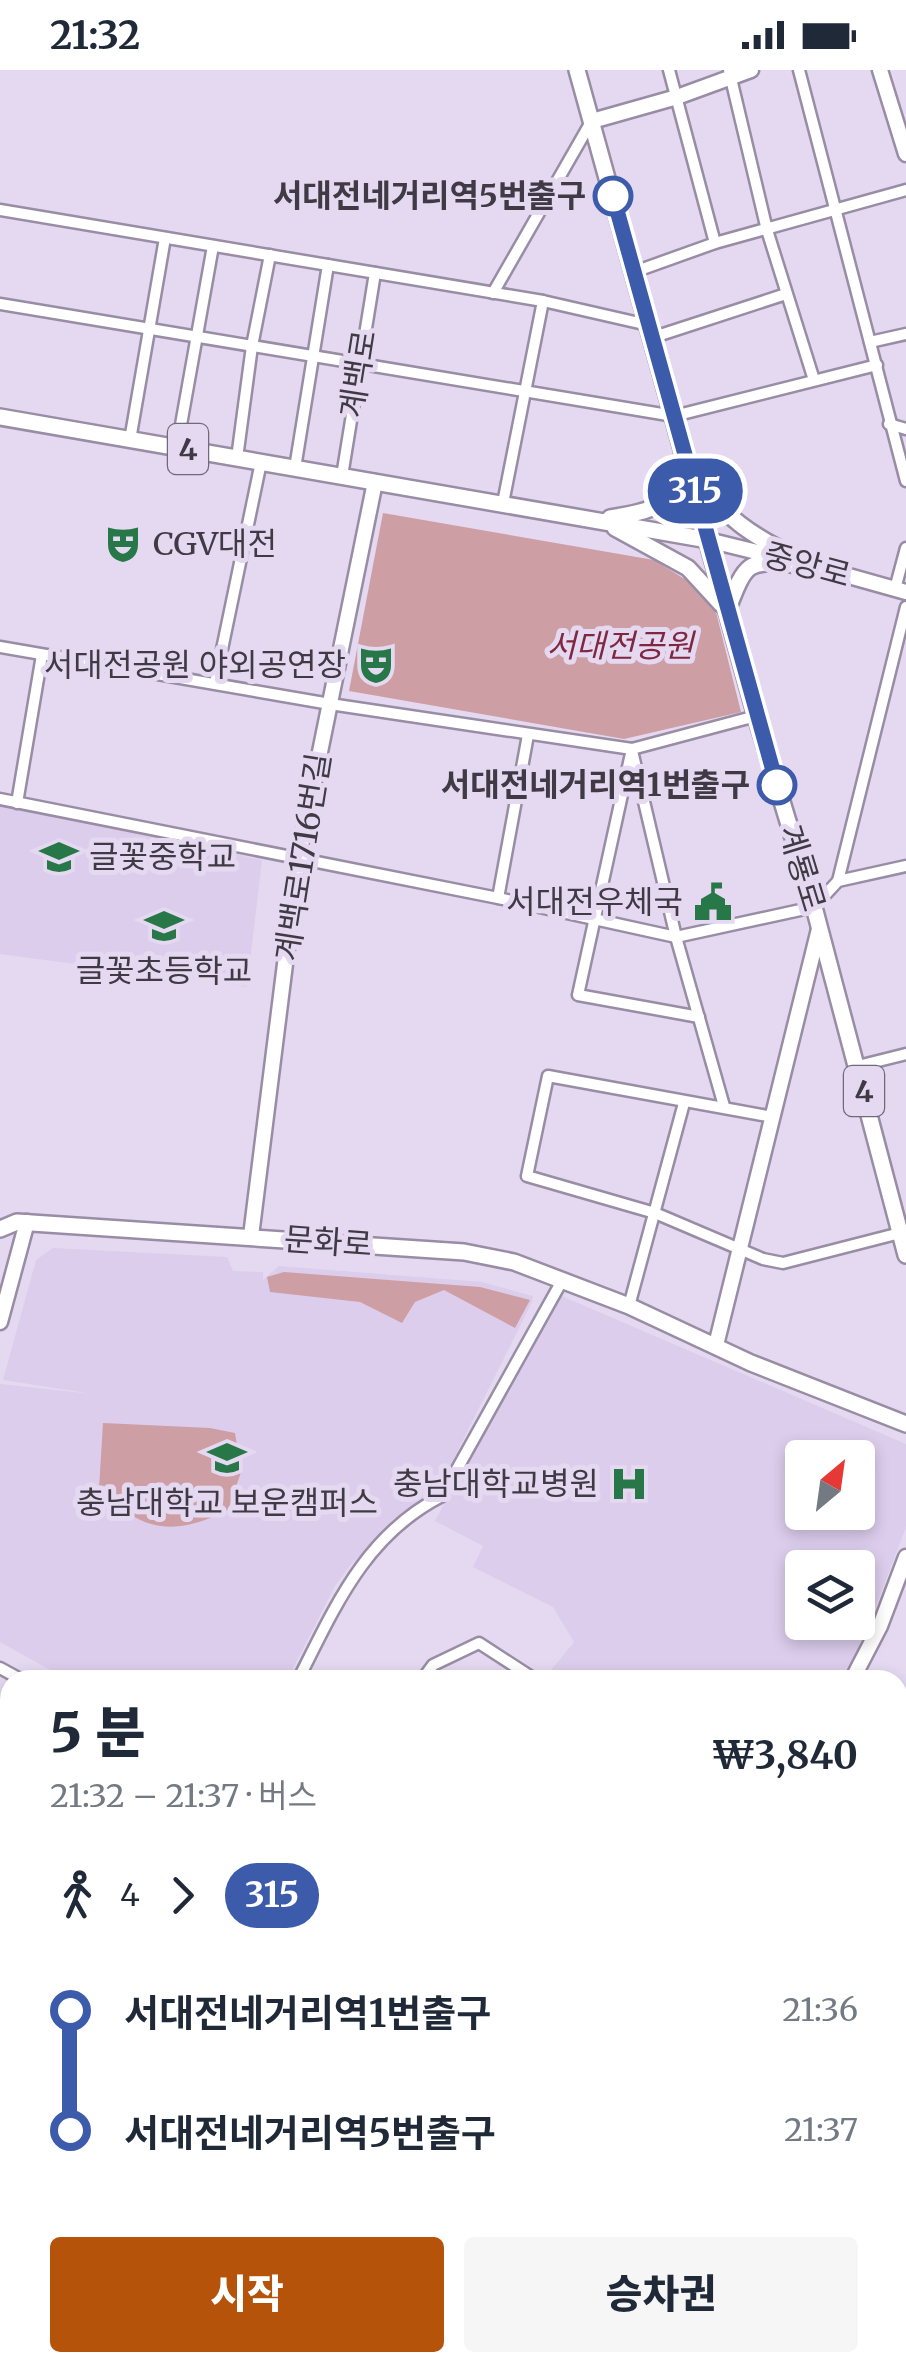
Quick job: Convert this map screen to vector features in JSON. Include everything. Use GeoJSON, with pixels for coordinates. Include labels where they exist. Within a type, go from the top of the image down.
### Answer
{"type":"FeatureCollection","features":[{"type":"Feature","properties":{"kind":"main road","name":"계룡로"},"geometry":{"type":"LineString","coordinates":[[578,70],[756,716],[820,928],[906,1255]]}},
{"type":"Feature","properties":{"kind":"main road"},"geometry":{"type":"LineString","coordinates":[[592,121],[677,98],[729,74],[751,70]]}},
{"type":"Feature","properties":{"kind":"main road"},"geometry":{"type":"LineString","coordinates":[[880,70],[906,154]]}},
{"type":"Feature","properties":{"kind":"main road","name":"4"},"geometry":{"type":"LineString","coordinates":[[0,417],[708,540]]}},
{"type":"Feature","properties":{"kind":"main road"},"geometry":{"type":"LineString","coordinates":[[600,520],[662,504],[676,488],[680,476],[682,443]]}},
{"type":"Feature","properties":{"kind":"main road"},"geometry":{"type":"LineString","coordinates":[[682,443],[720,509],[741,527],[812,566]]}},
{"type":"Feature","properties":{"kind":"main road","name":"계백로1716번길"},"geometry":{"type":"LineString","coordinates":[[252,1236],[298,860],[375,482]]}},
{"type":"Feature","properties":{"kind":"main road"},"geometry":{"type":"LineString","coordinates":[[600,520],[688,568],[727,611],[741,574],[748,567],[758,562],[812,566]]}},
{"type":"Feature","properties":{"kind":"main road","name":"중앙로"},"geometry":{"type":"LineString","coordinates":[[708,540],[900,591]]}},
{"type":"Feature","properties":{"kind":"main road"},"geometry":{"type":"LineString","coordinates":[[716,1345],[820,928]]}},
{"type":"Feature","properties":{"kind":"main road","name":"문화로"},"geometry":{"type":"LineString","coordinates":[[0,1213],[22,1222]]}},
{"type":"Feature","properties":{"kind":"main road"},"geometry":{"type":"LineString","coordinates":[[0,1322],[22,1222]]}},
{"type":"Feature","properties":{"kind":"main road","name":"문화로"},"geometry":{"type":"LineString","coordinates":[[0,1228],[22,1222],[252,1236],[464,1252],[514,1262],[629,1306],[751,1363],[906,1424]]}},
{"type":"Feature","properties":{"kind":"main road"},"geometry":{"type":"LineString","coordinates":[[906,1405],[884,1415],[906,1437]]}},
{"type":"Feature","properties":{"kind":"main road"},"geometry":{"type":"LineString","coordinates":[[857,1670],[900,1589],[906,1557]]}},
{"type":"Feature","properties":{"kind":"street"},"geometry":{"type":"LineString","coordinates":[[669,70],[715,243]]}},
{"type":"Feature","properties":{"kind":"street"},"geometry":{"type":"LineString","coordinates":[[799,70],[906,481]]}},
{"type":"Feature","properties":{"kind":"street"},"geometry":{"type":"LineString","coordinates":[[729,74],[768,230],[814,380]]}},
{"type":"Feature","properties":{"kind":"street"},"geometry":{"type":"LineString","coordinates":[[492,293],[592,121]]}},
{"type":"Feature","properties":{"kind":"street"},"geometry":{"type":"LineString","coordinates":[[634,272],[715,243],[906,190]]}},
{"type":"Feature","properties":{"kind":"street"},"geometry":{"type":"LineString","coordinates":[[0,210],[543,302],[650,331],[786,294]]}},
{"type":"Feature","properties":{"kind":"street"},"geometry":{"type":"LineString","coordinates":[[130,440],[165,238]]}},
{"type":"Feature","properties":{"kind":"street"},"geometry":{"type":"LineString","coordinates":[[176,448],[213,246]]}},
{"type":"Feature","properties":{"kind":"street"},"geometry":{"type":"LineString","coordinates":[[237,458],[252,346],[270,255]]}},
{"type":"Feature","properties":{"kind":"street","name":"계백로"},"geometry":{"type":"LineString","coordinates":[[295,468],[328,265]]}},
{"type":"Feature","properties":{"kind":"street","name":"계백로"},"geometry":{"type":"LineString","coordinates":[[342,476],[375,273]]}},
{"type":"Feature","properties":{"kind":"street"},"geometry":{"type":"LineString","coordinates":[[504,503],[543,302]]}},
{"type":"Feature","properties":{"kind":"street"},"geometry":{"type":"LineString","coordinates":[[0,304],[674,416],[876,365]]}},
{"type":"Feature","properties":{"kind":"street"},"geometry":{"type":"LineString","coordinates":[[870,342],[906,334]]}},
{"type":"Feature","properties":{"kind":"street"},"geometry":{"type":"LineString","coordinates":[[889,424],[906,429]]}},
{"type":"Feature","properties":{"kind":"street"},"geometry":{"type":"LineString","coordinates":[[215,683],[260,462]]}},
{"type":"Feature","properties":{"kind":"street"},"geometry":{"type":"LineString","coordinates":[[900,591],[906,548]]}},
{"type":"Feature","properties":{"kind":"street"},"geometry":{"type":"LineString","coordinates":[[0,799],[676,937],[814,907],[838,882],[906,607]]}},
{"type":"Feature","properties":{"kind":"street"},"geometry":{"type":"LineString","coordinates":[[0,647],[330,704],[632,749],[756,716]]}},
{"type":"Feature","properties":{"kind":"street"},"geometry":{"type":"LineString","coordinates":[[17,802],[42,655]]}},
{"type":"Feature","properties":{"kind":"street"},"geometry":{"type":"LineString","coordinates":[[498,898],[528,735]]}},
{"type":"Feature","properties":{"kind":"street"},"geometry":{"type":"LineString","coordinates":[[632,749],[578,996],[699,1017]]}},
{"type":"Feature","properties":{"kind":"street"},"geometry":{"type":"LineString","coordinates":[[632,749],[676,937],[724,1106]]}},
{"type":"Feature","properties":{"kind":"street"},"geometry":{"type":"LineString","coordinates":[[838,882],[906,866]]}},
{"type":"Feature","properties":{"kind":"street"},"geometry":{"type":"LineString","coordinates":[[858,1066],[906,1054]]}},
{"type":"Feature","properties":{"kind":"street"},"geometry":{"type":"LineString","coordinates":[[773,1117],[548,1076],[527,1176],[655,1214],[763,1260],[782,1264],[902,1228]]}},
{"type":"Feature","properties":{"kind":"street"},"geometry":{"type":"LineString","coordinates":[[629,1306],[684,1102]]}},
{"type":"Feature","properties":{"kind":"street"},"geometry":{"type":"LineString","coordinates":[[303,1670],[351,1576],[398,1526],[442,1496],[563,1279]]}},
{"type":"Feature","properties":{"kind":"street"},"geometry":{"type":"LineString","coordinates":[[430,1670],[480,1643],[521,1670]]}},
{"type":"Feature","properties":{"kind":"shaded area","name":"글꽃초등학교"},"geometry":{"type":"Polygon","coordinates":[[[0,802],[262,860],[247,987],[0,954],[0,802]]]}},
{"type":"Feature","properties":{"kind":"shaded area","name":"충남대학교 보운캠퍼스"},"geometry":{"type":"Polygon","coordinates":[[[53,1248],[227,1257],[233,1271],[263,1272],[263,1280],[279,1266],[482,1282],[533,1296],[441,1484],[352,1563],[335,1586],[292,1670],[50,1670],[0,1642],[0,1384],[93,1394],[3,1380],[36,1260],[53,1248]]]}},
{"type":"Feature","properties":{"kind":"shaded area","name":"충남대학교병원"},"geometry":{"type":"Polygon","coordinates":[[[557,1294],[906,1444],[906,1527],[875,1609],[875,1550],[785,1550],[785,1640],[862,1640],[845,1670],[551,1670],[574,1642],[553,1607],[473,1567],[483,1546],[435,1521],[557,1294]]]}},
{"type":"Feature","properties":{"kind":"green space","name":"서대전공원"},"geometry":{"type":"Polygon","coordinates":[[[383,513],[654,560],[696,586],[716,612],[741,712],[624,739],[349,691],[383,513]]]}},
{"type":"Feature","properties":{"kind":"green space"},"geometry":{"type":"Polygon","coordinates":[[[284,1272],[480,1287],[530,1300],[515,1328],[444,1290],[415,1302],[402,1323],[360,1302],[270,1292],[267,1277],[284,1272]]]}},
{"type":"Feature","properties":{"kind":"green space"},"geometry":{"type":"Polygon","coordinates":[[[103,1423],[210,1428],[235,1433],[241,1472],[228,1510],[174,1527],[144,1522],[130,1514],[99,1489],[103,1423]]]}},
{"type":"Feature","properties":{"kind":"bus line","name":"315"},"geometry":{"type":"LineString","coordinates":[[613,196],[777,785]]}},
{"type":"Feature","properties":{"kind":"place","name":"서대전네거리역5번출구"},"geometry":{"type":"Point","coordinates":[613,196]}},
{"type":"Feature","properties":{"kind":"place","name":"CGV대전"},"geometry":{"type":"Point","coordinates":[123,544]}},
{"type":"Feature","properties":{"kind":"place","name":"서대전공원 야외공연장"},"geometry":{"type":"Point","coordinates":[376,665]}},
{"type":"Feature","properties":{"kind":"place","name":"서대전네거리역1번출구"},"geometry":{"type":"Point","coordinates":[777,785]}},
{"type":"Feature","properties":{"kind":"place","name":"글꽃중학교"},"geometry":{"type":"Point","coordinates":[59,857]}},
{"type":"Feature","properties":{"kind":"place","name":"서대전우체국"},"geometry":{"type":"Point","coordinates":[713,902]}},
{"type":"Feature","properties":{"kind":"place","name":"글꽃초등학교"},"geometry":{"type":"Point","coordinates":[164,926]}},
{"type":"Feature","properties":{"kind":"place","name":"충남대학교 보운캠퍼스"},"geometry":{"type":"Point","coordinates":[227,1458]}},
{"type":"Feature","properties":{"kind":"place","name":"충남대학교병원"},"geometry":{"type":"Point","coordinates":[629,1484]}}]}
